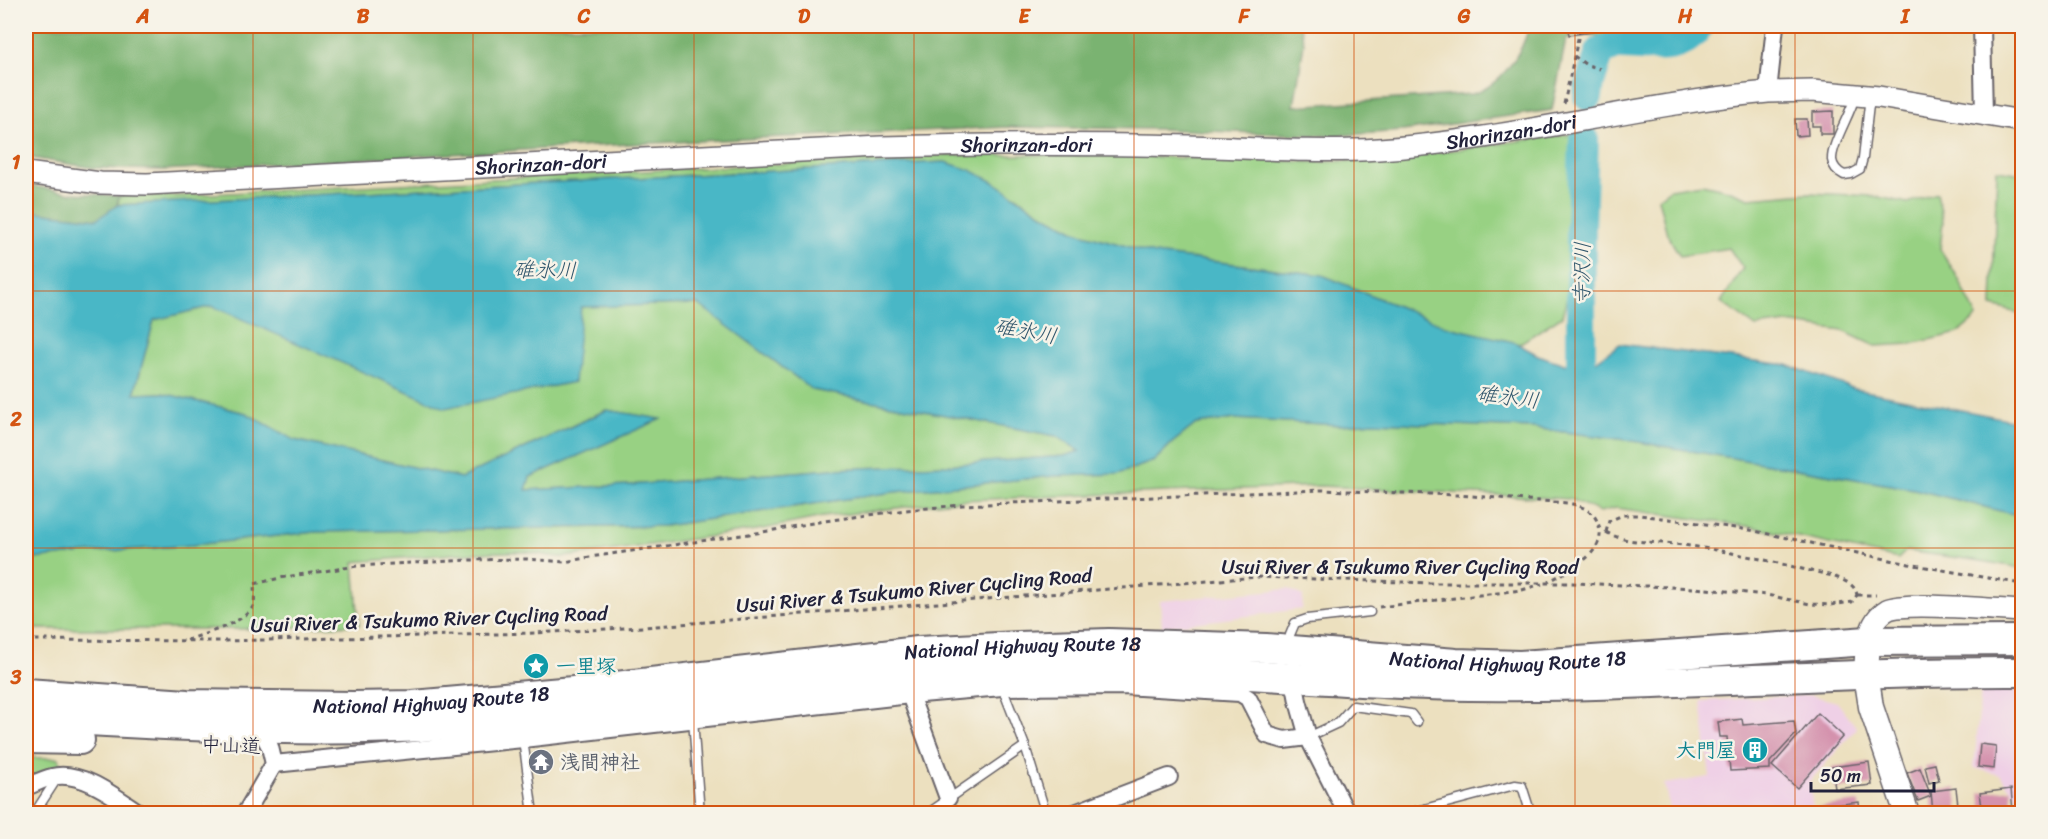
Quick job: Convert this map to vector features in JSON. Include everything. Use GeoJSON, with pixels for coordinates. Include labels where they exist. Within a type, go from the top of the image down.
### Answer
{"type":"FeatureCollection","features":[{"type":"Feature","properties":{"kind":"highway","name":"National Highway Route 18"},"geometry":{"type":"LineString","coordinates":[[26,693],[186,704],[412,705],[573,691],[918,651],[1019,646],[1109,643],[1289,650],[1456,663],[1520,665],[1868,641],[2022,640]]}},
{"type":"Feature","properties":{"kind":"highway","name":"National Highway Route 18"},"geometry":{"type":"LineString","coordinates":[[26,718],[268,746],[351,728],[436,726],[946,673],[1026,669],[1121,668],[1293,679],[1549,687],[1866,674],[2022,672]]}},
{"type":"Feature","properties":{"kind":"highway","name":"中山道"},"geometry":{"type":"LineString","coordinates":[[26,739],[268,746]]}},
{"type":"Feature","properties":{"kind":"main road"},"geometry":{"type":"LineString","coordinates":[[1868,641],[1866,674],[1871,707],[1907,813]]}},
{"type":"Feature","properties":{"kind":"street"},"geometry":{"type":"LineString","coordinates":[[1768,92],[1774,26]]}},
{"type":"Feature","properties":{"kind":"street"},"geometry":{"type":"LineString","coordinates":[[1982,26],[1984,116]]}},
{"type":"Feature","properties":{"kind":"street","name":"Shorinzan-dori"},"geometry":{"type":"LineString","coordinates":[[26,173],[100,183],[157,184],[881,147],[980,144],[1101,144],[1314,152],[1380,149],[1470,138],[1768,92],[1812,91],[1863,95],[2022,121]]}},
{"type":"Feature","properties":{"kind":"street"},"geometry":{"type":"LineString","coordinates":[[1868,641],[1872,625],[1887,610],[1896,608],[1925,606],[2022,611]]}},
{"type":"Feature","properties":{"kind":"street"},"geometry":{"type":"LineString","coordinates":[[1289,650],[1293,679],[1308,737],[1347,813]]}},
{"type":"Feature","properties":{"kind":"street"},"geometry":{"type":"LineString","coordinates":[[268,746],[282,764],[523,740],[910,695],[1002,687],[1123,686],[1240,693],[1248,698],[1267,735],[1284,740],[1308,737]]}},
{"type":"Feature","properties":{"kind":"street"},"geometry":{"type":"LineString","coordinates":[[910,695],[948,798]]}},
{"type":"Feature","properties":{"kind":"street"},"geometry":{"type":"LineString","coordinates":[[245,813],[268,746]]}},
{"type":"Feature","properties":{"kind":"street"},"geometry":{"type":"LineString","coordinates":[[26,787],[53,776],[75,776],[141,813]]}},
{"type":"Feature","properties":{"kind":"street"},"geometry":{"type":"LineString","coordinates":[[1072,813],[1169,777]]}},
{"type":"Feature","properties":{"kind":"lane"},"geometry":{"type":"LineString","coordinates":[[1863,95],[1863,158],[1860,169],[1844,175],[1834,167],[1832,161],[1834,151],[1850,113],[1863,95]]}},
{"type":"Feature","properties":{"kind":"lane"},"geometry":{"type":"LineString","coordinates":[[1289,650],[1290,635],[1295,622],[1370,612]]}},
{"type":"Feature","properties":{"kind":"lane"},"geometry":{"type":"LineString","coordinates":[[1002,687],[1046,813]]}},
{"type":"Feature","properties":{"kind":"lane"},"geometry":{"type":"LineString","coordinates":[[1308,737],[1338,723],[1353,706],[1412,714],[1417,722]]}},
{"type":"Feature","properties":{"kind":"lane"},"geometry":{"type":"LineString","coordinates":[[693,719],[700,813]]}},
{"type":"Feature","properties":{"kind":"lane"},"geometry":{"type":"LineString","coordinates":[[523,740],[533,813]]}},
{"type":"Feature","properties":{"kind":"lane"},"geometry":{"type":"LineString","coordinates":[[927,813],[1024,746]]}},
{"type":"Feature","properties":{"kind":"lane"},"geometry":{"type":"LineString","coordinates":[[34,813],[58,776]]}},
{"type":"Feature","properties":{"kind":"lane"},"geometry":{"type":"LineString","coordinates":[[1405,813],[1515,784],[1522,786],[1531,813]]}},
{"type":"Feature","properties":{"kind":"path"},"geometry":{"type":"LineString","coordinates":[[1563,112],[1579,26]]}},
{"type":"Feature","properties":{"kind":"path"},"geometry":{"type":"LineString","coordinates":[[1574,56],[1600,69]]}},
{"type":"Feature","properties":{"kind":"path"},"geometry":{"type":"LineString","coordinates":[[183,641],[238,620],[254,604],[254,584],[285,577],[357,566],[458,560],[527,559],[565,562],[590,556],[763,532],[824,521],[962,505],[1257,492],[1375,491],[1568,504],[1583,507],[1592,513],[1601,533],[1600,541],[1589,555],[1576,566],[1545,583],[1522,590],[1381,606],[1370,612]]}},
{"type":"Feature","properties":{"kind":"path"},"geometry":{"type":"LineString","coordinates":[[1601,533],[1606,532],[1609,521],[1623,515],[1682,520],[1750,530],[1909,564],[2022,584]]}},
{"type":"Feature","properties":{"kind":"path","name":"Usui River & Tsukumo River Cycling Road"},"geometry":{"type":"LineString","coordinates":[[26,642],[35,640],[183,641],[535,633],[633,628],[1257,576],[1431,583],[1545,583],[1695,588],[1767,595],[1810,604],[1831,605],[1852,602],[1857,595],[1856,589],[1849,583],[1782,564],[1716,550],[1618,538],[1606,532]]}},
{"type":"Feature","properties":{"kind":"shaded area"},"geometry":{"type":"Polygon","coordinates":[[[1288,589],[1303,596],[1302,609],[1162,627],[1160,601],[1288,589]]]}},
{"type":"Feature","properties":{"kind":"shaded area"},"geometry":{"type":"Polygon","coordinates":[[[1981,690],[2022,690],[2022,804],[2000,775],[1974,768],[1981,690]]]}},
{"type":"Feature","properties":{"kind":"shaded area"},"geometry":{"type":"Polygon","coordinates":[[[1810,695],[1837,702],[1857,728],[1809,782],[1814,813],[1671,813],[1664,784],[1710,777],[1701,701],[1810,695]]]}},
{"type":"Feature","properties":{"kind":"green space"},"geometry":{"type":"Polygon","coordinates":[[[26,26],[1300,26],[1304,43],[1294,106],[1472,94],[1492,84],[1509,67],[1522,47],[1529,26],[1693,26],[1677,37],[1665,40],[1605,41],[1591,35],[1566,39],[1552,110],[1403,131],[1330,136],[1158,129],[1008,127],[631,144],[162,170],[94,168],[26,157],[26,26]]]}},
{"type":"Feature","properties":{"kind":"green space"},"geometry":{"type":"Polygon","coordinates":[[[1578,133],[1572,278],[1562,316],[1519,344],[1448,327],[1322,275],[1154,254],[1077,232],[1039,212],[1016,196],[945,162],[118,205],[119,196],[176,196],[945,155],[1095,155],[1314,162],[1382,160],[1578,133]]]}},
{"type":"Feature","properties":{"kind":"green space"},"geometry":{"type":"Polygon","coordinates":[[[1997,170],[2022,174],[2022,314],[1992,306],[1997,170]]]}},
{"type":"Feature","properties":{"kind":"green space"},"geometry":{"type":"Polygon","coordinates":[[[1702,184],[1749,198],[1808,193],[1873,196],[1908,203],[1937,193],[1943,222],[1940,249],[1957,276],[1977,317],[1958,333],[1911,344],[1875,346],[1843,331],[1787,323],[1756,327],[1721,302],[1743,268],[1729,248],[1680,256],[1667,234],[1658,198],[1670,189],[1702,184]]]}},
{"type":"Feature","properties":{"kind":"green space"},"geometry":{"type":"Polygon","coordinates":[[[26,185],[72,193],[119,196],[117,205],[98,219],[36,212],[26,213],[26,185]]]}},
{"type":"Feature","properties":{"kind":"green space"},"geometry":{"type":"Polygon","coordinates":[[[699,304],[813,390],[1056,436],[1081,451],[1064,456],[947,465],[832,469],[630,485],[525,490],[530,477],[660,419],[606,410],[461,478],[294,440],[246,413],[162,393],[134,394],[154,320],[212,306],[267,329],[590,306],[699,304]]]}},
{"type":"Feature","properties":{"kind":"green space"},"geometry":{"type":"Polygon","coordinates":[[[1235,419],[1341,425],[1373,422],[1533,428],[1627,440],[1914,489],[2022,515],[2022,568],[1906,551],[1898,559],[1753,527],[1616,508],[1600,512],[1570,499],[1321,486],[962,500],[823,517],[763,529],[565,557],[503,552],[354,562],[359,625],[237,629],[26,629],[26,560],[315,532],[664,526],[894,492],[1054,476],[1118,474],[1154,461],[1196,424],[1235,419]]]}},
{"type":"Feature","properties":{"kind":"green space"},"geometry":{"type":"Polygon","coordinates":[[[26,758],[59,758],[61,767],[26,780],[26,758]]]}},
{"type":"Feature","properties":{"kind":"water","name":"碓氷川"},"geometry":{"type":"Polygon","coordinates":[[[945,162],[970,170],[994,182],[1039,212],[1077,232],[1154,254],[1322,275],[1448,327],[1514,342],[1538,355],[1573,367],[1593,363],[1620,344],[1787,365],[1855,389],[2022,422],[2022,515],[1914,489],[1627,440],[1533,428],[1373,422],[1341,425],[1235,419],[1196,424],[1154,461],[1118,474],[1054,476],[894,492],[664,526],[315,532],[26,560],[26,213],[36,212],[97,219],[118,205],[945,162]],[[698,304],[581,307],[574,382],[445,408],[212,306],[154,320],[134,394],[162,393],[246,413],[294,440],[461,478],[607,410],[661,419],[530,477],[526,490],[630,485],[832,469],[947,465],[1064,456],[1080,451],[1056,436],[813,390],[698,304]]]}},
{"type":"Feature","properties":{"kind":"building"},"geometry":{"type":"Polygon","coordinates":[[[1567,26],[1592,26],[1592,32],[1569,35],[1567,26]]]}},
{"type":"Feature","properties":{"kind":"building"},"geometry":{"type":"Polygon","coordinates":[[[1833,111],[1833,134],[1820,134],[1820,126],[1812,126],[1812,112],[1833,111]]]}},
{"type":"Feature","properties":{"kind":"building"},"geometry":{"type":"Polygon","coordinates":[[[1795,119],[1807,119],[1808,135],[1796,136],[1795,119]]]}},
{"type":"Feature","properties":{"kind":"building"},"geometry":{"type":"Polygon","coordinates":[[[1818,713],[1843,736],[1797,788],[1772,766],[1818,713]]]}},
{"type":"Feature","properties":{"kind":"building","name":"大門屋"},"geometry":{"type":"Polygon","coordinates":[[[1742,719],[1743,725],[1794,721],[1796,734],[1770,762],[1770,769],[1730,771],[1727,737],[1720,737],[1718,722],[1742,719]]]}},
{"type":"Feature","properties":{"kind":"building"},"geometry":{"type":"Polygon","coordinates":[[[1980,744],[1996,746],[1994,769],[1978,767],[1980,744]]]}},
{"type":"Feature","properties":{"kind":"building"},"geometry":{"type":"Polygon","coordinates":[[[1869,762],[1872,785],[1835,789],[1832,767],[1869,762]]]}},
{"type":"Feature","properties":{"kind":"building"},"geometry":{"type":"Polygon","coordinates":[[[1935,764],[1939,780],[1929,783],[1925,766],[1935,764]]]}},
{"type":"Feature","properties":{"kind":"building"},"geometry":{"type":"Polygon","coordinates":[[[1920,768],[1931,796],[1918,801],[1907,773],[1920,768]]]}},
{"type":"Feature","properties":{"kind":"building"},"geometry":{"type":"Polygon","coordinates":[[[1956,788],[1959,814],[1933,814],[1931,791],[1956,788]]]}},
{"type":"Feature","properties":{"kind":"building"},"geometry":{"type":"Polygon","coordinates":[[[2011,789],[2013,811],[1983,814],[1980,793],[2011,789]]]}},
{"type":"Feature","properties":{"kind":"building"},"geometry":{"type":"Polygon","coordinates":[[[1859,802],[1860,814],[1819,814],[1818,807],[1859,802]]]}},
{"type":"Feature","properties":{"kind":"waterway","name":"寺沢川"},"geometry":{"type":"LineString","coordinates":[[1588,96],[1600,52],[1617,45],[1651,47],[1672,45],[1690,36],[1699,26]]}},
{"type":"Feature","properties":{"kind":"waterway","name":"寺沢川"},"geometry":{"type":"LineString","coordinates":[[1576,406],[1581,369],[1581,228],[1584,139]]}},
{"type":"Feature","properties":{"kind":"place","name":"一里塚"},"geometry":{"type":"Point","coordinates":[536,666]}},
{"type":"Feature","properties":{"kind":"place","name":"大門屋"},"geometry":{"type":"Point","coordinates":[1755,750]}},
{"type":"Feature","properties":{"kind":"place","name":"浅間神社"},"geometry":{"type":"Point","coordinates":[541,762]}}]}
